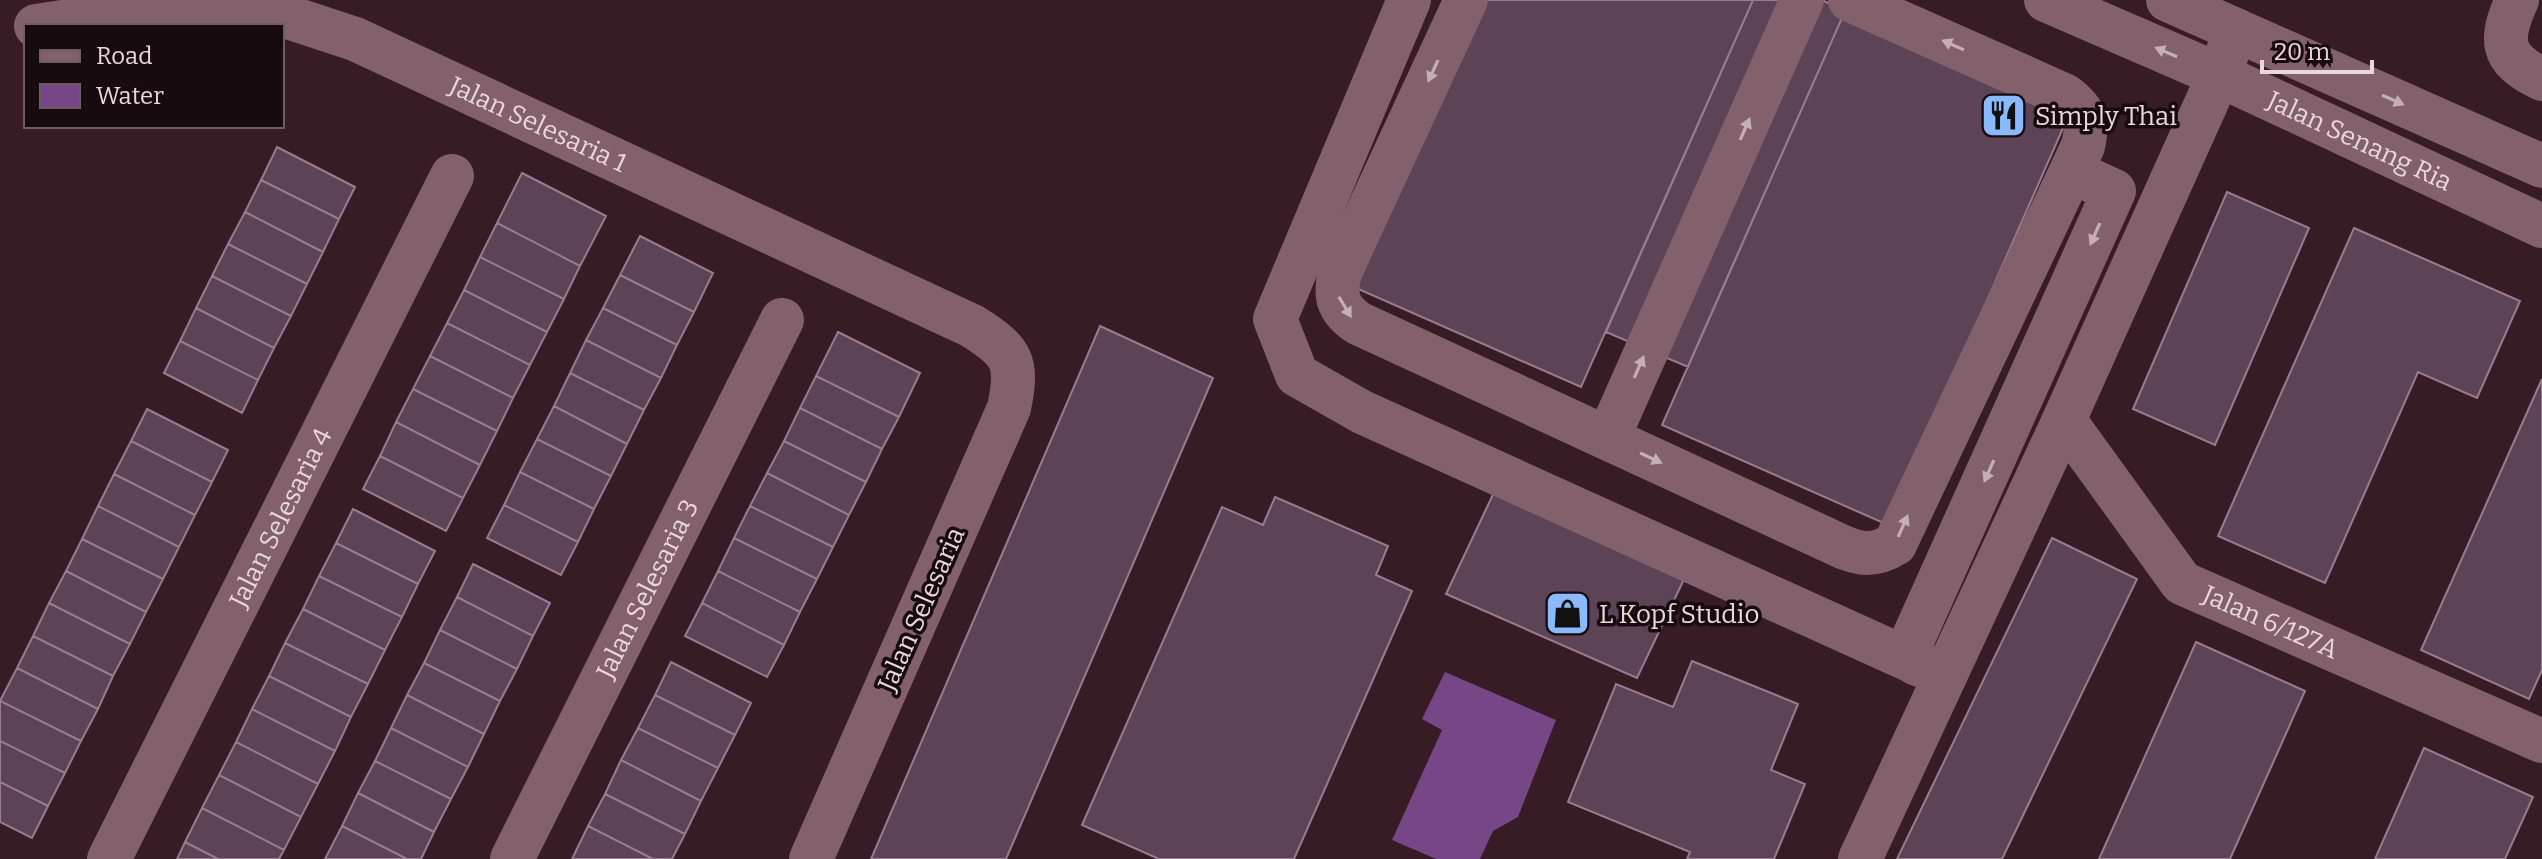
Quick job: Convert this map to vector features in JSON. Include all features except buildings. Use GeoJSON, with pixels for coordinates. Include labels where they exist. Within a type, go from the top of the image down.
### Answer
{"type":"FeatureCollection","features":[{"type":"Feature","properties":{"kind":"street"},"geometry":{"type":"LineString","coordinates":[[1409,0],[1387,93],[1275,319],[1297,375],[1362,412],[1931,670]]}},
{"type":"Feature","properties":{"kind":"street"},"geometry":{"type":"LineString","coordinates":[[1466,0],[1340,272],[1336,287],[1338,301],[1346,315],[1853,551],[1868,555],[1882,553],[1895,544],[2083,146],[2086,131],[2084,117],[2076,103],[2064,95],[1850,0]]}},
{"type":"Feature","properties":{"kind":"street"},"geometry":{"type":"LineString","coordinates":[[1608,438],[1802,0]]}},
{"type":"Feature","properties":{"kind":"street","name":"Jalan Senang Ria"},"geometry":{"type":"LineString","coordinates":[[2046,0],[2219,75],[2542,226]]}},
{"type":"Feature","properties":{"kind":"street","name":"Jalan Senang Ria"},"geometry":{"type":"LineString","coordinates":[[2168,0],[2542,166]]}},
{"type":"Feature","properties":{"kind":"street","name":"Jalan Selesaria 1"},"geometry":{"type":"LineString","coordinates":[[49,24],[196,2],[261,8],[341,35],[972,326],[1010,356]]}},
{"type":"Feature","properties":{"kind":"street"},"geometry":{"type":"LineString","coordinates":[[2512,10],[2504,36],[2507,51],[2514,63],[2542,79]]}},
{"type":"Feature","properties":{"kind":"street"},"geometry":{"type":"LineString","coordinates":[[0,32],[24,28]]}},
{"type":"Feature","properties":{"kind":"street"},"geometry":{"type":"LineString","coordinates":[[1860,859],[1931,670],[2064,420],[2219,75],[2236,30]]}},
{"type":"Feature","properties":{"kind":"street","name":"Jalan Selesaria 4"},"geometry":{"type":"LineString","coordinates":[[109,859],[452,176]]}},
{"type":"Feature","properties":{"kind":"street"},"geometry":{"type":"LineString","coordinates":[[1931,670],[1911,643],[2114,191],[2086,178]]}},
{"type":"Feature","properties":{"kind":"street","name":"Jalan Selesaria 3"},"geometry":{"type":"LineString","coordinates":[[512,859],[782,320]]}},
{"type":"Feature","properties":{"kind":"street","name":"Jalan Selesaria"},"geometry":{"type":"LineString","coordinates":[[811,859],[1009,408],[1015,379],[1010,356]]}},
{"type":"Feature","properties":{"kind":"street","name":"Jalan 6/127A"},"geometry":{"type":"LineString","coordinates":[[2064,420],[2182,583],[2542,741]]}},
{"type":"Feature","properties":{"kind":"water"},"geometry":{"type":"Polygon","coordinates":[[[1445,672],[1556,720],[1518,817],[1493,831],[1480,859],[1436,859],[1392,840],[1442,730],[1422,719],[1445,672]]]}},
{"type":"Feature","properties":{"kind":"place","name":"Simply Thai"},"geometry":{"type":"Point","coordinates":[2004,116]}},
{"type":"Feature","properties":{"kind":"place","name":"L Kopf Studio"},"geometry":{"type":"Point","coordinates":[1568,614]}}]}
